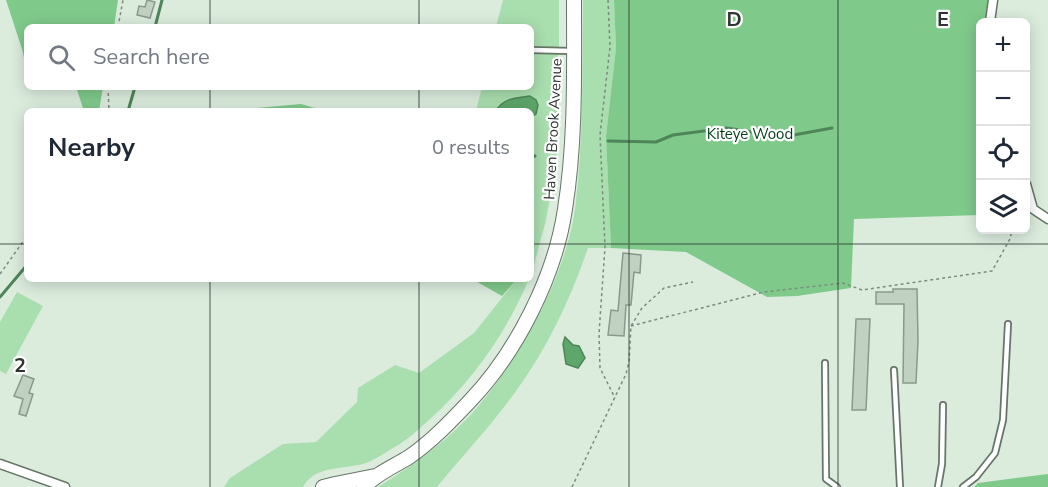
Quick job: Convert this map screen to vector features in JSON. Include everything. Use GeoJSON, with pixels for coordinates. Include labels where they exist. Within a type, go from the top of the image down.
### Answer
{"type":"FeatureCollection","features":[{"type":"Feature","properties":{"kind":"main road","name":"Haven Brook Avenue"},"geometry":{"type":"LineString","coordinates":[[364,487],[375,476],[410,456],[442,430],[471,400],[516,341],[532,310],[546,277],[565,210],[572,145],[574,0]]}},
{"type":"Feature","properties":{"kind":"main road","name":"Haven Brook Avenue"},"geometry":{"type":"LineString","coordinates":[[333,486],[375,476]]}},
{"type":"Feature","properties":{"kind":"street"},"geometry":{"type":"LineString","coordinates":[[991,18],[993,0]]}},
{"type":"Feature","properties":{"kind":"street"},"geometry":{"type":"LineString","coordinates":[[1030,198],[1033,208],[1048,219]]}},
{"type":"Feature","properties":{"kind":"street"},"geometry":{"type":"LineString","coordinates":[[0,464],[65,487]]}},
{"type":"Feature","properties":{"kind":"lane"},"geometry":{"type":"LineString","coordinates":[[534,50],[574,51]]}},
{"type":"Feature","properties":{"kind":"lane"},"geometry":{"type":"LineString","coordinates":[[963,487],[976,477],[995,453],[1003,420],[1008,324]]}},
{"type":"Feature","properties":{"kind":"lane"},"geometry":{"type":"LineString","coordinates":[[825,363],[826,479],[837,487]]}},
{"type":"Feature","properties":{"kind":"lane"},"geometry":{"type":"LineString","coordinates":[[894,370],[900,487]]}},
{"type":"Feature","properties":{"kind":"lane"},"geometry":{"type":"LineString","coordinates":[[938,487],[942,464],[944,405]]}},
{"type":"Feature","properties":{"kind":"path"},"geometry":{"type":"LineString","coordinates":[[119,24],[123,0]]}},
{"type":"Feature","properties":{"kind":"path"},"geometry":{"type":"LineString","coordinates":[[608,0],[610,47],[600,135],[606,247],[599,334],[600,368],[615,398]]}},
{"type":"Feature","properties":{"kind":"path"},"geometry":{"type":"LineString","coordinates":[[108,90],[109,108]]}},
{"type":"Feature","properties":{"kind":"path"},"geometry":{"type":"LineString","coordinates":[[631,326],[764,292],[843,283],[862,290],[992,271],[1011,234]]}},
{"type":"Feature","properties":{"kind":"path"},"geometry":{"type":"LineString","coordinates":[[0,274],[24,240]]}},
{"type":"Feature","properties":{"kind":"path"},"geometry":{"type":"LineString","coordinates":[[572,487],[615,398],[629,362],[631,326],[642,308],[664,288],[693,282]]}},
{"type":"Feature","properties":{"kind":"shaded area"},"geometry":{"type":"Polygon","coordinates":[[[503,0],[559,0],[559,47],[534,47],[534,24],[497,24],[503,0]]]}},
{"type":"Feature","properties":{"kind":"shaded area"},"geometry":{"type":"Polygon","coordinates":[[[583,0],[614,0],[616,48],[606,136],[611,248],[588,248],[557,323],[528,374],[497,416],[437,487],[378,487],[432,450],[480,404],[526,338],[552,287],[570,234],[578,183],[582,105],[583,0]]]}},
{"type":"Feature","properties":{"kind":"shaded area"},"geometry":{"type":"Polygon","coordinates":[[[534,53],[558,54],[558,147],[546,220],[534,265],[534,108],[477,108],[481,90],[534,90],[534,53]]]}},
{"type":"Feature","properties":{"kind":"shaded area"},"geometry":{"type":"Polygon","coordinates":[[[530,96],[536,100],[538,105],[536,114],[534,115],[534,108],[498,108],[502,103],[530,96]]]}},
{"type":"Feature","properties":{"kind":"shaded area"},"geometry":{"type":"Polygon","coordinates":[[[515,282],[528,282],[499,337],[474,372],[445,405],[403,442],[369,462],[316,474],[303,487],[224,487],[230,478],[283,444],[316,442],[357,402],[358,388],[395,365],[419,373],[474,333],[515,282]]]}},
{"type":"Feature","properties":{"kind":"shaded area"},"geometry":{"type":"Polygon","coordinates":[[[17,292],[43,306],[6,374],[0,371],[0,322],[17,292]]]}},
{"type":"Feature","properties":{"kind":"shaded area"},"geometry":{"type":"Polygon","coordinates":[[[565,337],[573,345],[579,346],[585,358],[578,368],[566,364],[563,344],[565,337]]]}},
{"type":"Feature","properties":{"kind":"green space"},"geometry":{"type":"Polygon","coordinates":[[[6,0],[118,0],[114,24],[24,24],[24,58],[6,0]]]}},
{"type":"Feature","properties":{"kind":"green space","name":"Kiteye Wood"},"geometry":{"type":"Polygon","coordinates":[[[614,0],[988,0],[986,18],[976,18],[976,215],[854,219],[851,288],[797,296],[767,297],[686,252],[611,248],[606,136],[616,48],[614,0]]]}},
{"type":"Feature","properties":{"kind":"green space"},"geometry":{"type":"Polygon","coordinates":[[[77,90],[102,90],[100,108],[83,108],[77,90]]]}},
{"type":"Feature","properties":{"kind":"green space"},"geometry":{"type":"Polygon","coordinates":[[[301,104],[315,108],[256,108],[301,104]]]}},
{"type":"Feature","properties":{"kind":"green space"},"geometry":{"type":"Polygon","coordinates":[[[477,282],[514,282],[502,296],[477,282]]]}},
{"type":"Feature","properties":{"kind":"green space"},"geometry":{"type":"Polygon","coordinates":[[[1048,474],[1048,487],[974,487],[978,483],[1048,474]]]}},
{"type":"Feature","properties":{"kind":"building"},"geometry":{"type":"Polygon","coordinates":[[[147,0],[155,2],[150,18],[137,15],[139,6],[145,7],[147,0]]]}},
{"type":"Feature","properties":{"kind":"building"},"geometry":{"type":"Polygon","coordinates":[[[623,253],[641,255],[640,273],[634,272],[631,305],[626,305],[624,336],[608,335],[611,310],[618,311],[623,253]]]}},
{"type":"Feature","properties":{"kind":"building"},"geometry":{"type":"Polygon","coordinates":[[[893,289],[917,289],[916,383],[903,383],[904,304],[876,304],[876,292],[893,292],[893,289]]]}},
{"type":"Feature","properties":{"kind":"building"},"geometry":{"type":"Polygon","coordinates":[[[856,319],[870,319],[866,410],[852,410],[856,319]]]}},
{"type":"Feature","properties":{"kind":"building"},"geometry":{"type":"Polygon","coordinates":[[[23,375],[34,379],[29,393],[33,394],[26,416],[19,414],[23,399],[14,396],[23,375]]]}},
{"type":"Feature","properties":{"kind":"waterway"},"geometry":{"type":"LineString","coordinates":[[156,24],[162,0]]}},
{"type":"Feature","properties":{"kind":"waterway"},"geometry":{"type":"LineString","coordinates":[[129,108],[134,90]]}},
{"type":"Feature","properties":{"kind":"waterway"},"geometry":{"type":"LineString","coordinates":[[608,141],[656,142],[673,135],[727,128],[783,137],[832,128]]}},
{"type":"Feature","properties":{"kind":"waterway"},"geometry":{"type":"LineString","coordinates":[[0,297],[24,269]]}}]}
